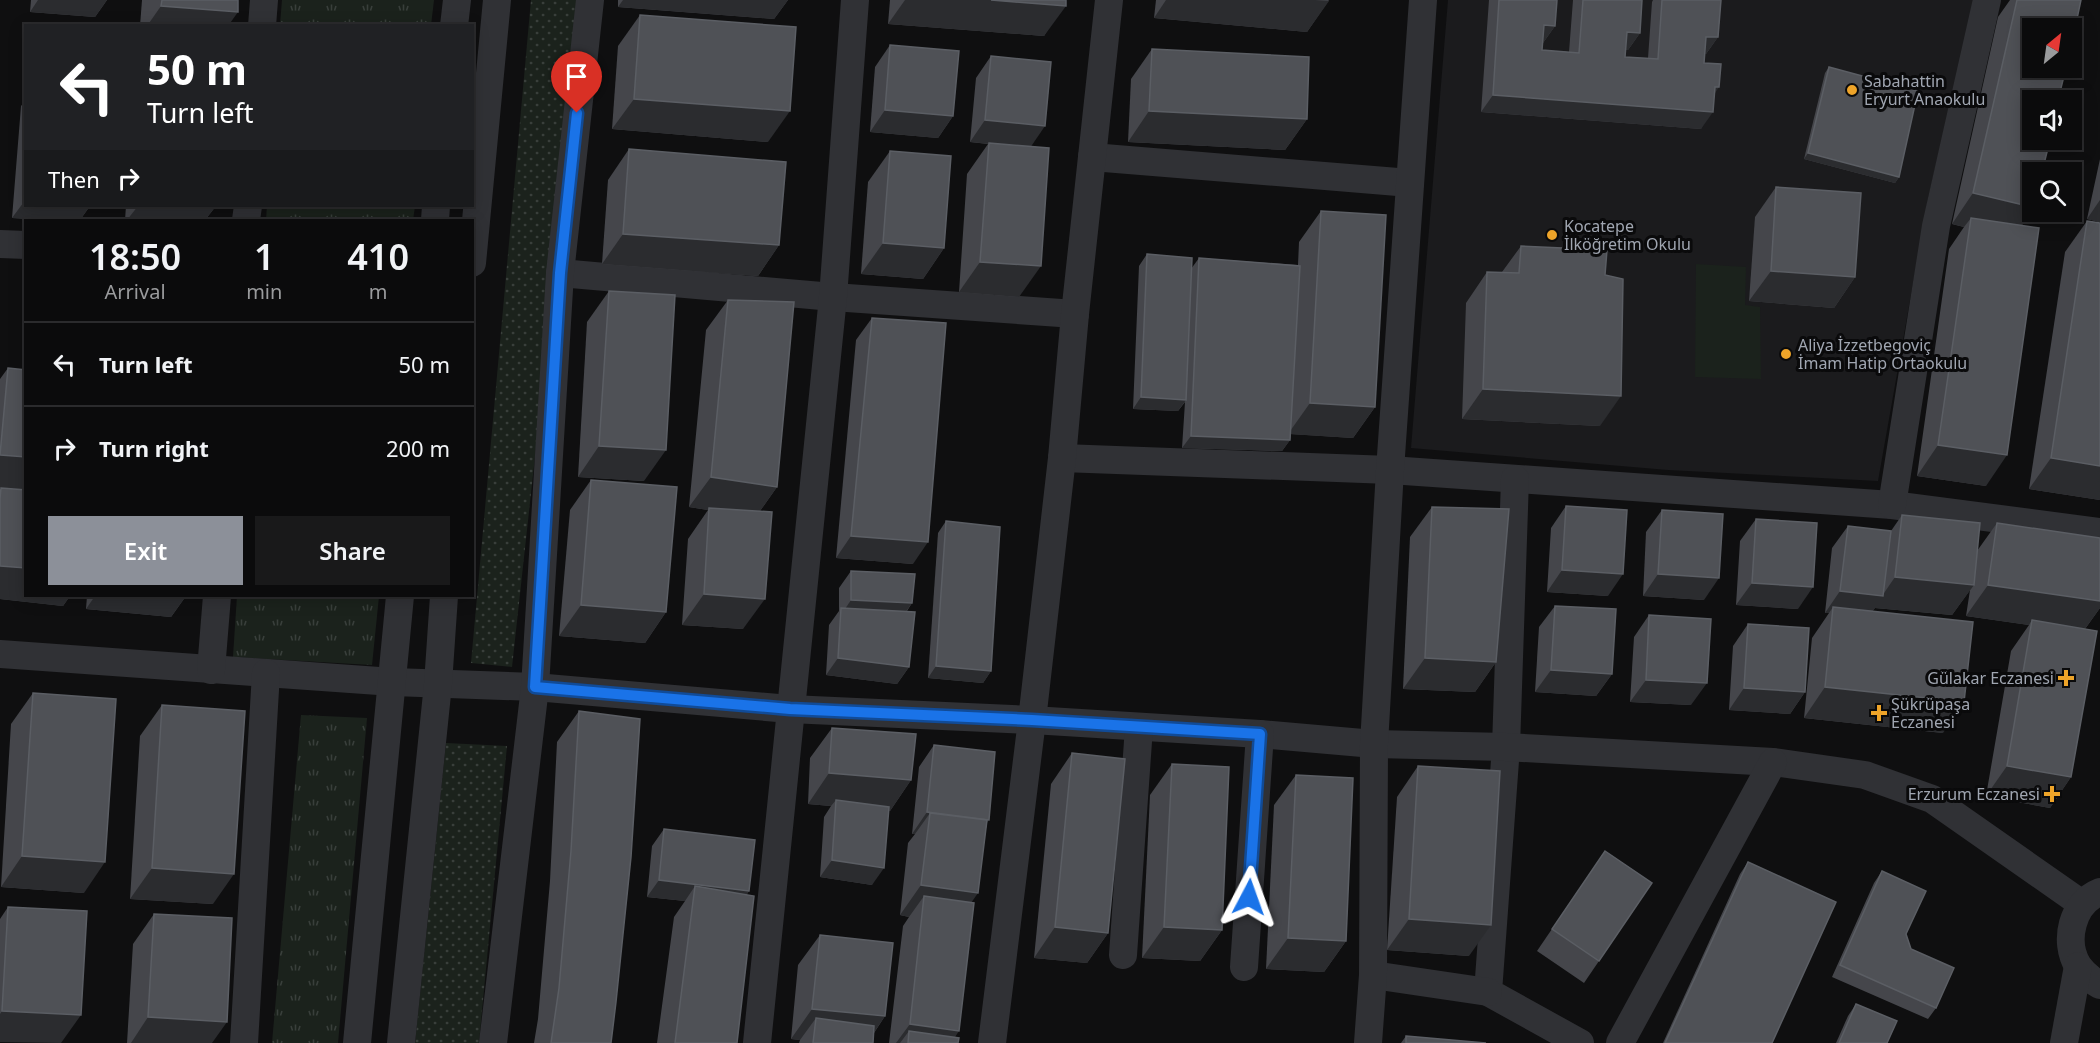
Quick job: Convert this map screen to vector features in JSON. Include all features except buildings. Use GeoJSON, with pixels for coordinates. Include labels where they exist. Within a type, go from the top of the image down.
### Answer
{"type":"FeatureCollection","features":[{"type":"Feature","properties":{"kind":"street"},"geometry":{"type":"LineString","coordinates":[[262,24],[264,0]]}},
{"type":"Feature","properties":{"kind":"street"},"geometry":{"type":"LineString","coordinates":[[454,24],[457,0]]}},
{"type":"Feature","properties":{"kind":"street"},"geometry":{"type":"LineString","coordinates":[[474,242],[497,0]]}},
{"type":"Feature","properties":{"kind":"street"},"geometry":{"type":"LineString","coordinates":[[493,1043],[535,687],[560,273],[590,0]]}},
{"type":"Feature","properties":{"kind":"street"},"geometry":{"type":"LineString","coordinates":[[757,1043],[833,297],[855,0]]}},
{"type":"Feature","properties":{"kind":"street"},"geometry":{"type":"LineString","coordinates":[[992,1043],[1062,458],[1109,0]]}},
{"type":"Feature","properties":{"kind":"street"},"geometry":{"type":"LineString","coordinates":[[1368,1043],[1373,975],[1374,744],[1390,470],[1423,0]]}},
{"type":"Feature","properties":{"kind":"street"},"geometry":{"type":"LineString","coordinates":[[1892,505],[1936,226],[1987,0]]}},
{"type":"Feature","properties":{"kind":"street"},"geometry":{"type":"LineString","coordinates":[[1092,157],[1410,183]]}},
{"type":"Feature","properties":{"kind":"street"},"geometry":{"type":"LineString","coordinates":[[0,243],[24,245]]}},
{"type":"Feature","properties":{"kind":"street"},"geometry":{"type":"LineString","coordinates":[[560,273],[833,297],[1075,314]]}},
{"type":"Feature","properties":{"kind":"street"},"geometry":{"type":"LineString","coordinates":[[1062,458],[1390,470],[1892,505],[2100,532]]}},
{"type":"Feature","properties":{"kind":"street"},"geometry":{"type":"LineString","coordinates":[[1488,992],[1506,747],[1515,479]]}},
{"type":"Feature","properties":{"kind":"street"},"geometry":{"type":"LineString","coordinates":[[211,670],[217,597]]}},
{"type":"Feature","properties":{"kind":"street"},"geometry":{"type":"LineString","coordinates":[[357,1043],[400,597]]}},
{"type":"Feature","properties":{"kind":"street"},"geometry":{"type":"LineString","coordinates":[[401,1043],[438,684],[444,597]]}},
{"type":"Feature","properties":{"kind":"street"},"geometry":{"type":"LineString","coordinates":[[0,654],[393,682],[535,687],[790,709],[1032,720],[1260,734],[1374,744],[1506,747],[1773,762],[1865,775],[1932,799],[2094,890],[2074,918],[2070,935],[2072,951],[2078,966],[2089,978],[2100,984]]}},
{"type":"Feature","properties":{"kind":"street"},"geometry":{"type":"LineString","coordinates":[[244,1043],[266,673]]}},
{"type":"Feature","properties":{"kind":"street"},"geometry":{"type":"LineString","coordinates":[[1123,955],[1139,727]]}},
{"type":"Feature","properties":{"kind":"street"},"geometry":{"type":"LineString","coordinates":[[1244,967],[1260,734]]}},
{"type":"Feature","properties":{"kind":"street"},"geometry":{"type":"LineString","coordinates":[[1620,1043],[1773,762]]}},
{"type":"Feature","properties":{"kind":"street"},"geometry":{"type":"LineString","coordinates":[[2064,1043],[2078,966]]}},
{"type":"Feature","properties":{"kind":"street"},"geometry":{"type":"LineString","coordinates":[[1373,975],[1488,992],[1580,1043]]}},
{"type":"Feature","properties":{"kind":"shaded area"},"geometry":{"type":"Polygon","coordinates":[[[1448,0],[1974,0],[1928,199],[1878,481],[1668,470],[1411,448],[1448,0]]]}},
{"type":"Feature","properties":{"kind":"green space"},"geometry":{"type":"Polygon","coordinates":[[[282,0],[434,0],[431,24],[280,24],[282,0]]]}},
{"type":"Feature","properties":{"kind":"green space"},"geometry":{"type":"Polygon","coordinates":[[[531,0],[581,0],[552,301],[512,667],[471,663],[531,0]]]}},
{"type":"Feature","properties":{"kind":"green space"},"geometry":{"type":"Polygon","coordinates":[[[267,207],[415,207],[413,219],[266,219],[267,207]]]}},
{"type":"Feature","properties":{"kind":"green space"},"geometry":{"type":"Polygon","coordinates":[[[1696,264],[1746,267],[1745,305],[1760,307],[1761,379],[1695,377],[1696,264]]]}},
{"type":"Feature","properties":{"kind":"green space"},"geometry":{"type":"Polygon","coordinates":[[[237,597],[379,597],[372,665],[233,657],[237,597]]]}},
{"type":"Feature","properties":{"kind":"green space"},"geometry":{"type":"Polygon","coordinates":[[[301,715],[367,718],[338,1043],[272,1043],[301,715]]]}},
{"type":"Feature","properties":{"kind":"green space"},"geometry":{"type":"Polygon","coordinates":[[[446,743],[507,746],[479,1043],[415,1043],[446,743]]]}},
{"type":"Feature","properties":{"kind":"place","name":"Sabahattin Eryurt Anaokulu"},"geometry":{"type":"Point","coordinates":[1852,90]}},
{"type":"Feature","properties":{"kind":"place","name":"Kocatepe İlköğretim Okulu"},"geometry":{"type":"Point","coordinates":[1552,235]}},
{"type":"Feature","properties":{"kind":"place","name":"Aliya İzzetbegoviç İmam Hatip Ortaokulu"},"geometry":{"type":"Point","coordinates":[1786,354]}},
{"type":"Feature","properties":{"kind":"place","name":"Gülakar Eczanesi"},"geometry":{"type":"Point","coordinates":[2066,678]}},
{"type":"Feature","properties":{"kind":"place","name":"Şükrüpaşa Eczanesi"},"geometry":{"type":"Point","coordinates":[1879,713]}},
{"type":"Feature","properties":{"kind":"place","name":"Erzurum Eczanesi"},"geometry":{"type":"Point","coordinates":[2052,794]}},
{"type":"Feature","properties":{"kind":"route"},"geometry":{"type":"LineString","coordinates":[[577,113],[560,273],[535,687],[790,709],[1032,720],[1260,734],[1249,897]]}}]}
